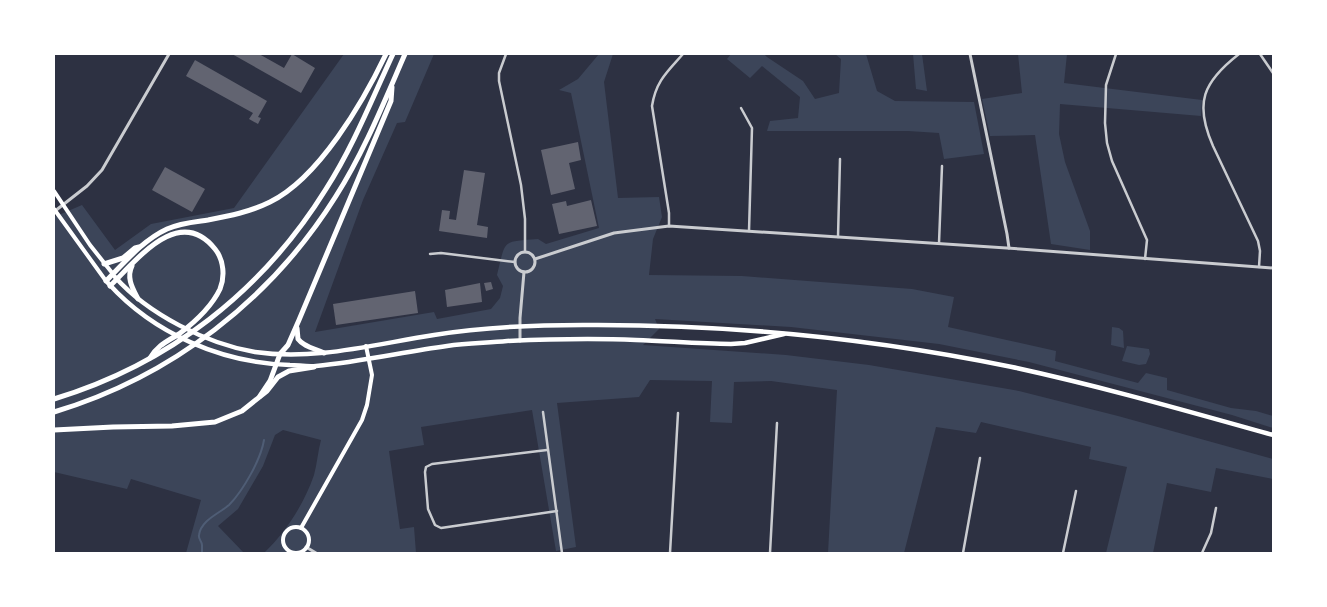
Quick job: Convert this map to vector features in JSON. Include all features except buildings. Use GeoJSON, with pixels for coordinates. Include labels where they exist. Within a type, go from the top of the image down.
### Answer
{"type":"FeatureCollection","features":[{"type":"Feature","properties":{"kind":"highway"},"geometry":{"type":"LineString","coordinates":[[115,277],[142,246],[167,229],[182,224],[239,214],[271,202],[294,185],[334,142],[372,84],[386,54]]}},
{"type":"Feature","properties":{"kind":"highway"},"geometry":{"type":"LineString","coordinates":[[54,399],[109,380],[150,360],[176,344],[208,320],[247,287],[284,248],[327,188],[364,117],[393,54]]}},
{"type":"Feature","properties":{"kind":"highway"},"geometry":{"type":"LineString","coordinates":[[54,412],[114,390],[155,370],[216,330],[250,301],[293,256],[336,196],[375,122],[405,54]]}},
{"type":"Feature","properties":{"kind":"highway"},"geometry":{"type":"LineString","coordinates":[[260,396],[270,381],[280,354],[288,345],[299,320],[391,101],[392,84]]}},
{"type":"Feature","properties":{"kind":"highway"},"geometry":{"type":"LineString","coordinates":[[108,283],[135,262],[152,244],[162,238],[185,232],[195,234],[205,239],[216,250],[221,261],[223,274],[220,288],[211,304],[197,320],[157,348],[150,360]]}},
{"type":"Feature","properties":{"kind":"highway"},"geometry":{"type":"LineString","coordinates":[[104,264],[123,258],[135,248],[142,246]]}},
{"type":"Feature","properties":{"kind":"highway"},"geometry":{"type":"LineString","coordinates":[[135,262],[130,271],[130,279],[138,299]]}},
{"type":"Feature","properties":{"kind":"highway"},"geometry":{"type":"LineString","coordinates":[[299,320],[296,333],[298,339],[303,345],[316,348],[324,353]]}},
{"type":"Feature","properties":{"kind":"highway"},"geometry":{"type":"LineString","coordinates":[[54,430],[215,422],[242,411],[267,392],[278,378],[289,371],[314,366]]}},
{"type":"Feature","properties":{"kind":"main road"},"geometry":{"type":"LineString","coordinates":[[54,191],[104,264],[128,291],[169,319],[210,339],[254,352],[280,354],[324,353],[437,334],[520,326],[623,325],[710,327],[788,333],[876,343],[1013,368],[1122,394],[1273,435]]}},
{"type":"Feature","properties":{"kind":"main road"},"geometry":{"type":"LineString","coordinates":[[54,210],[108,283],[139,312],[161,327],[202,347],[241,360],[275,365],[314,366],[449,346],[520,341],[626,340],[731,344],[745,343],[788,333]]}},
{"type":"Feature","properties":{"kind":"main road"},"geometry":{"type":"LineString","coordinates":[[302,528],[362,420],[367,405],[372,375],[366,346]]}},
{"type":"Feature","properties":{"kind":"main road"},"geometry":{"type":"LineString","coordinates":[[293,527],[302,528],[308,534],[306,547],[298,552],[286,548],[283,540],[286,532],[293,527]]}},
{"type":"Feature","properties":{"kind":"main road"},"geometry":{"type":"LineString","coordinates":[[283,553],[286,548]]}},
{"type":"Feature","properties":{"kind":"street"},"geometry":{"type":"LineString","coordinates":[[54,210],[87,186],[102,170],[169,54]]}},
{"type":"Feature","properties":{"kind":"street"},"geometry":{"type":"LineString","coordinates":[[506,54],[501,64],[499,81],[521,185],[525,219],[525,252]]}},
{"type":"Feature","properties":{"kind":"street"},"geometry":{"type":"LineString","coordinates":[[668,226],[669,213],[652,106],[654,91],[664,74],[683,54]]}},
{"type":"Feature","properties":{"kind":"street"},"geometry":{"type":"LineString","coordinates":[[970,54],[1004,215],[1008,248]]}},
{"type":"Feature","properties":{"kind":"street"},"geometry":{"type":"LineString","coordinates":[[1116,54],[1106,85],[1104,123],[1112,161],[1147,240],[1145,259]]}},
{"type":"Feature","properties":{"kind":"street"},"geometry":{"type":"LineString","coordinates":[[1239,54],[1216,73],[1207,88],[1203,104],[1204,119],[1206,132],[1212,146],[1258,241],[1260,251],[1259,267]]}},
{"type":"Feature","properties":{"kind":"street"},"geometry":{"type":"LineString","coordinates":[[1260,54],[1273,74]]}},
{"type":"Feature","properties":{"kind":"street"},"geometry":{"type":"LineString","coordinates":[[741,108],[752,128],[749,231]]}},
{"type":"Feature","properties":{"kind":"street"},"geometry":{"type":"LineString","coordinates":[[838,238],[840,160]]}},
{"type":"Feature","properties":{"kind":"street"},"geometry":{"type":"LineString","coordinates":[[939,244],[942,166]]}},
{"type":"Feature","properties":{"kind":"street"},"geometry":{"type":"LineString","coordinates":[[535,259],[614,233],[668,226],[1008,248],[1273,268]]}},
{"type":"Feature","properties":{"kind":"street"},"geometry":{"type":"LineString","coordinates":[[525,252],[531,254],[535,259],[534,268],[531,271],[524,272],[518,270],[515,262],[517,256],[525,252]]}},
{"type":"Feature","properties":{"kind":"street"},"geometry":{"type":"LineString","coordinates":[[430,254],[441,253],[515,262]]}},
{"type":"Feature","properties":{"kind":"street"},"geometry":{"type":"LineString","coordinates":[[520,341],[524,272]]}},
{"type":"Feature","properties":{"kind":"street"},"geometry":{"type":"LineString","coordinates":[[543,412],[562,553]]}},
{"type":"Feature","properties":{"kind":"street"},"geometry":{"type":"LineString","coordinates":[[670,553],[678,413]]}},
{"type":"Feature","properties":{"kind":"street"},"geometry":{"type":"LineString","coordinates":[[770,553],[777,423]]}},
{"type":"Feature","properties":{"kind":"street"},"geometry":{"type":"LineString","coordinates":[[547,450],[432,464],[426,467],[424,472],[428,510],[435,526],[441,528],[557,511]]}},
{"type":"Feature","properties":{"kind":"street"},"geometry":{"type":"LineString","coordinates":[[963,553],[980,458]]}},
{"type":"Feature","properties":{"kind":"street"},"geometry":{"type":"LineString","coordinates":[[1063,553],[1076,491]]}},
{"type":"Feature","properties":{"kind":"street"},"geometry":{"type":"LineString","coordinates":[[1202,553],[1211,532],[1216,508]]}},
{"type":"Feature","properties":{"kind":"street"},"geometry":{"type":"LineString","coordinates":[[306,547],[316,553]]}},
{"type":"Feature","properties":{"kind":"shaded area"},"geometry":{"type":"Polygon","coordinates":[[[344,54],[434,54],[405,122],[397,123],[363,200],[315,332],[434,312],[437,319],[491,309],[500,298],[503,286],[497,275],[504,249],[511,242],[538,239],[546,244],[599,228],[571,93],[559,90],[578,79],[599,54],[613,54],[604,82],[618,198],[659,197],[662,217],[653,239],[649,275],[742,276],[912,289],[954,297],[948,327],[1056,351],[1055,361],[1138,383],[1146,373],[1167,378],[1167,390],[1231,408],[1256,411],[1273,416],[1273,428],[1232,415],[1029,362],[939,344],[791,327],[655,319],[659,329],[643,345],[786,355],[869,365],[1019,391],[1273,459],[1273,479],[1216,468],[1211,492],[1167,483],[1153,553],[1106,553],[1127,467],[1089,459],[1091,447],[981,422],[976,433],[936,427],[904,553],[828,553],[837,390],[771,381],[734,382],[732,423],[710,422],[712,381],[650,380],[639,397],[557,403],[576,547],[556,551],[532,410],[421,427],[424,445],[389,451],[400,529],[414,527],[416,553],[264,553],[287,527],[300,507],[314,475],[321,440],[283,430],[275,435],[263,466],[238,509],[218,526],[244,553],[186,553],[201,500],[131,479],[127,489],[54,472],[54,217],[82,205],[115,250],[151,224],[234,208],[344,54]]]}},
{"type":"Feature","properties":{"kind":"shaded area"},"geometry":{"type":"Polygon","coordinates":[[[731,54],[764,54],[803,81],[815,99],[839,93],[841,59],[835,54],[866,54],[877,91],[895,101],[974,102],[984,154],[944,159],[939,133],[908,131],[767,131],[770,121],[798,118],[800,97],[762,66],[750,78],[727,59],[731,54]]]}},
{"type":"Feature","properties":{"kind":"shaded area"},"geometry":{"type":"Polygon","coordinates":[[[913,54],[922,54],[927,91],[916,89],[913,54]]]}},
{"type":"Feature","properties":{"kind":"shaded area"},"geometry":{"type":"Polygon","coordinates":[[[1018,54],[1067,54],[1064,83],[1202,100],[1201,116],[1060,104],[1059,134],[1065,162],[1090,231],[1090,250],[1051,244],[1035,135],[990,136],[982,99],[1022,93],[1018,54]]]}},
{"type":"Feature","properties":{"kind":"shaded area"},"geometry":{"type":"Polygon","coordinates":[[[1112,327],[1123,331],[1124,348],[1111,345],[1112,327]]]}},
{"type":"Feature","properties":{"kind":"shaded area"},"geometry":{"type":"Polygon","coordinates":[[[1127,346],[1149,349],[1150,354],[1146,364],[1139,365],[1122,361],[1127,346]]]}},
{"type":"Feature","properties":{"kind":"waterway"},"geometry":{"type":"LineString","coordinates":[[202,553],[202,544],[199,536],[200,530],[207,521],[229,505],[240,492],[251,474],[264,440]]}}]}
